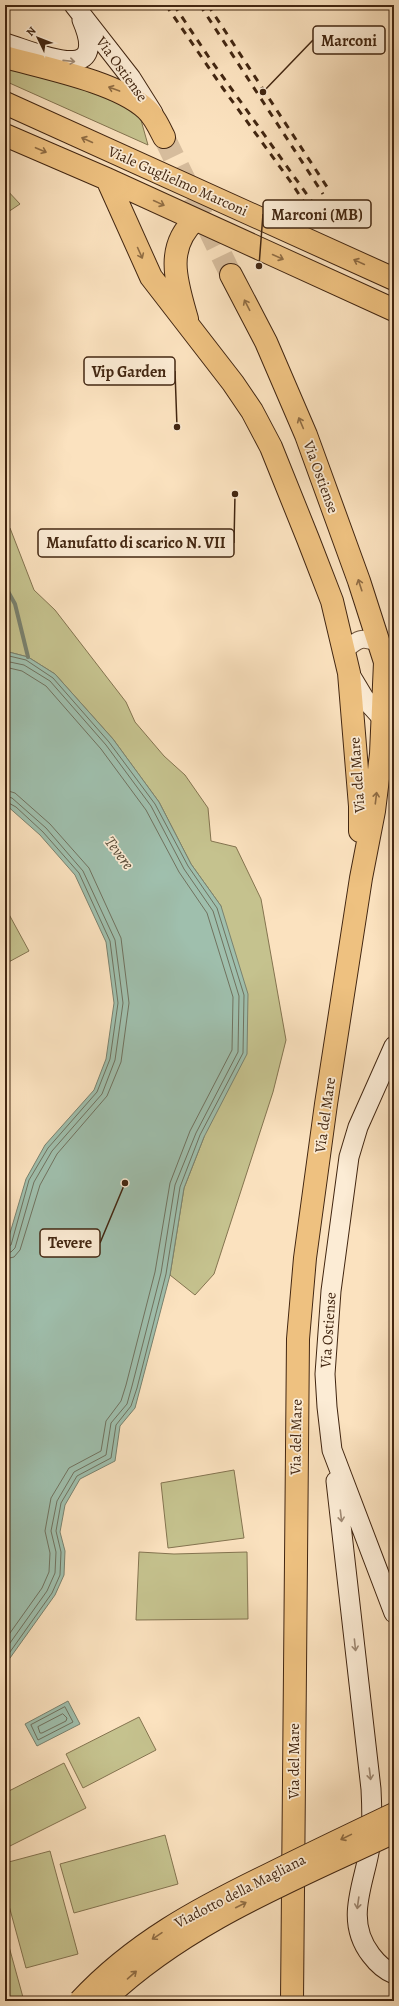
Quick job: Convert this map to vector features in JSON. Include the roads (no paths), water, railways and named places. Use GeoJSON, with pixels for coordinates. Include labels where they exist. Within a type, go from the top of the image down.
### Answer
{"type":"FeatureCollection","features":[{"type":"Feature","properties":{"kind":"main road"},"geometry":{"type":"LineString","coordinates":[[5,43],[65,61],[73,62],[80,60],[88,52],[89,43],[88,34],[76,6]]}},
{"type":"Feature","properties":{"kind":"main road","name":"Via Ostiense"},"geometry":{"type":"LineString","coordinates":[[76,6],[131,78],[148,104],[160,128]]}},
{"type":"Feature","properties":{"kind":"main road"},"geometry":{"type":"LineString","coordinates":[[5,57],[119,91],[141,104],[160,128]]}},
{"type":"Feature","properties":{"kind":"main road","name":"Viale Guglielmo Marconi"},"geometry":{"type":"LineString","coordinates":[[5,103],[394,279]]}},
{"type":"Feature","properties":{"kind":"main road","name":"Viale Guglielmo Marconi"},"geometry":{"type":"LineString","coordinates":[[5,135],[107,179],[394,310]]}},
{"type":"Feature","properties":{"kind":"main road"},"geometry":{"type":"LineString","coordinates":[[107,179],[147,270],[163,294],[239,392],[259,425],[273,453],[332,601],[345,650],[349,673],[360,692],[389,725]]}},
{"type":"Feature","properties":{"kind":"main road"},"geometry":{"type":"LineString","coordinates":[[189,326],[178,283],[176,255],[181,236],[195,220]]}},
{"type":"Feature","properties":{"kind":"main road","name":"Via Ostiense"},"geometry":{"type":"LineString","coordinates":[[231,275],[266,342],[306,435],[359,581],[381,653]]}},
{"type":"Feature","properties":{"kind":"main road"},"geometry":{"type":"LineString","coordinates":[[316,560],[381,653]]}},
{"type":"Feature","properties":{"kind":"main road","name":"Via del Mare"},"geometry":{"type":"LineString","coordinates":[[292,2001],[298,1339],[305,1258],[313,1195],[360,878],[388,751],[388,686],[381,653]]}},
{"type":"Feature","properties":{"kind":"main road","name":"Via del Mare"},"geometry":{"type":"LineString","coordinates":[[349,673],[360,806],[360,878]]}},
{"type":"Feature","properties":{"kind":"main road","name":"Via Ostiense"},"geometry":{"type":"LineString","coordinates":[[394,1046],[358,1127],[348,1166],[327,1333],[325,1387],[332,1450],[394,1613]]}},
{"type":"Feature","properties":{"kind":"main road"},"geometry":{"type":"LineString","coordinates":[[332,1450],[371,1789],[371,1839],[358,1900],[358,1924],[360,1935],[366,1948],[382,1968],[394,1974]]}},
{"type":"Feature","properties":{"kind":"main road","name":"Viadotto della Magliana"},"geometry":{"type":"LineString","coordinates":[[80,2001],[124,1960],[187,1916],[218,1899],[394,1814]]}},
{"type":"Feature","properties":{"kind":"main road","name":"Viadotto della Magliana"},"geometry":{"type":"LineString","coordinates":[[103,2001],[152,1958],[212,1921],[394,1832]]}},
{"type":"Feature","properties":{"kind":"street"},"geometry":{"type":"LineString","coordinates":[[345,650],[360,639],[367,639],[381,653]]}},
{"type":"Feature","properties":{"kind":"street"},"geometry":{"type":"LineString","coordinates":[[360,692],[371,695],[388,686]]}},
{"type":"Feature","properties":{"kind":"water"},"geometry":{"type":"Polygon","coordinates":[[[5,651],[28,657],[55,674],[113,739],[159,802],[191,864],[221,906],[248,994],[247,1054],[204,1137],[184,1188],[170,1275],[135,1408],[120,1426],[115,1461],[80,1479],[65,1505],[60,1532],[65,1551],[64,1575],[55,1595],[5,1665],[5,1250],[26,1179],[45,1145],[94,1090],[106,1059],[114,1003],[106,942],[75,875],[40,835],[5,804],[5,651]]]}},
{"type":"Feature","properties":{"kind":"water"},"geometry":{"type":"Polygon","coordinates":[[[68,1701],[80,1724],[37,1746],[25,1724],[68,1701]]]}},
{"type":"Feature","properties":{"kind":"waterway"},"geometry":{"type":"LineString","coordinates":[[5,586],[15,604],[28,657]]}},
{"type":"Feature","properties":{"kind":"tunnel"},"geometry":{"type":"LineString","coordinates":[[164,137],[231,275]]}},
{"type":"Feature","properties":{"kind":"railway"},"geometry":{"type":"LineString","coordinates":[[166,5],[307,207]]}},
{"type":"Feature","properties":{"kind":"railway"},"geometry":{"type":"LineString","coordinates":[[174,5],[208,56],[313,203]]}},
{"type":"Feature","properties":{"kind":"railway"},"geometry":{"type":"LineString","coordinates":[[200,5],[323,194]]}},
{"type":"Feature","properties":{"kind":"railway"},"geometry":{"type":"LineString","coordinates":[[208,5],[329,190]]}},
{"type":"Feature","properties":{"kind":"railway"},"geometry":{"type":"LineString","coordinates":[[391,362],[394,369]]}},
{"type":"Feature","properties":{"kind":"place","name":"Marconi"},"geometry":{"type":"Point","coordinates":[263,92]}},
{"type":"Feature","properties":{"kind":"place","name":"Marconi (MB)"},"geometry":{"type":"Point","coordinates":[259,266]}},
{"type":"Feature","properties":{"kind":"place","name":"Vip Garden"},"geometry":{"type":"Point","coordinates":[177,427]}},
{"type":"Feature","properties":{"kind":"place","name":"Manufatto di scarico N. VII"},"geometry":{"type":"Point","coordinates":[235,494]}},
{"type":"Feature","properties":{"kind":"place","name":"Tevere"},"geometry":{"type":"Point","coordinates":[125,1183]}}]}
